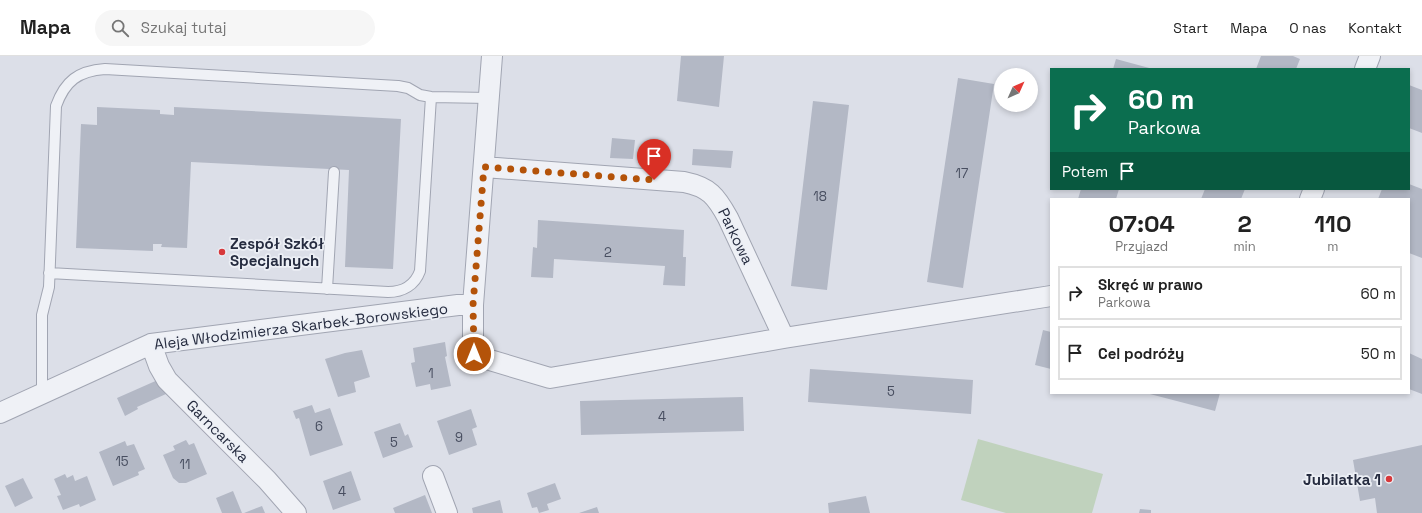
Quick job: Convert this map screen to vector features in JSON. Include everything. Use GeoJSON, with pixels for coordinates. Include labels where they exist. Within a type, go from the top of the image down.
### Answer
{"type":"FeatureCollection","features":[{"type":"Feature","properties":{"kind":"street"},"geometry":{"type":"LineString","coordinates":[[492,56],[473,305],[474,354],[550,378],[784,338],[1050,296]]}},
{"type":"Feature","properties":{"kind":"street"},"geometry":{"type":"LineString","coordinates":[[1365,68],[1370,56]]}},
{"type":"Feature","properties":{"kind":"street","name":"Parkowa"},"geometry":{"type":"LineString","coordinates":[[484,167],[684,182],[698,185],[717,199],[728,218],[784,338]]}},
{"type":"Feature","properties":{"kind":"street","name":"Aleja Włodzimierza Skarbek-Borowskiego"},"geometry":{"type":"LineString","coordinates":[[0,413],[151,344],[450,306],[473,305]]}},
{"type":"Feature","properties":{"kind":"street","name":"Garncarska"},"geometry":{"type":"LineString","coordinates":[[151,344],[159,366],[167,380],[267,480],[296,513]]}},
{"type":"Feature","properties":{"kind":"street"},"geometry":{"type":"LineString","coordinates":[[433,476],[447,513]]}},
{"type":"Feature","properties":{"kind":"lane"},"geometry":{"type":"LineString","coordinates":[[42,394],[42,315],[49,287],[56,106],[66,85],[74,78],[93,70],[105,69],[398,86],[408,88],[420,95],[431,98],[489,98]]}},
{"type":"Feature","properties":{"kind":"lane"},"geometry":{"type":"LineString","coordinates":[[49,273],[396,292],[409,287],[418,277],[420,271],[431,98]]}},
{"type":"Feature","properties":{"kind":"lane"},"geometry":{"type":"LineString","coordinates":[[327,289],[334,172]]}},
{"type":"Feature","properties":{"kind":"green space"},"geometry":{"type":"Polygon","coordinates":[[[978,439],[1103,474],[1092,513],[1006,513],[961,500],[978,439]]]}},
{"type":"Feature","properties":{"kind":"building"},"geometry":{"type":"Polygon","coordinates":[[[681,56],[724,56],[719,107],[677,101],[681,56]]]}},
{"type":"Feature","properties":{"kind":"building"},"geometry":{"type":"Polygon","coordinates":[[[1261,56],[1293,56],[1300,59],[1296,68],[1256,68],[1261,56]]]}},
{"type":"Feature","properties":{"kind":"building"},"geometry":{"type":"Polygon","coordinates":[[[1116,59],[1149,68],[1113,68],[1116,59]]]}},
{"type":"Feature","properties":{"kind":"building"},"geometry":{"type":"Polygon","coordinates":[[[958,78],[994,84],[963,288],[927,282],[958,78]]]}},
{"type":"Feature","properties":{"kind":"building"},"geometry":{"type":"Polygon","coordinates":[[[1410,85],[1422,90],[1422,133],[1410,128],[1410,85]]]}},
{"type":"Feature","properties":{"kind":"building"},"geometry":{"type":"Polygon","coordinates":[[[813,101],[849,105],[827,290],[791,286],[813,101]]]}},
{"type":"Feature","properties":{"kind":"building"},"geometry":{"type":"Polygon","coordinates":[[[97,107],[160,110],[160,114],[174,115],[174,107],[401,119],[393,269],[345,267],[349,170],[191,162],[187,248],[161,247],[162,244],[153,244],[153,251],[76,248],[81,124],[97,125],[97,107]]]}},
{"type":"Feature","properties":{"kind":"building"},"geometry":{"type":"Polygon","coordinates":[[[612,138],[635,140],[633,159],[610,158],[612,138]]]}},
{"type":"Feature","properties":{"kind":"building"},"geometry":{"type":"Polygon","coordinates":[[[693,149],[733,151],[731,168],[692,165],[693,149]]]}},
{"type":"Feature","properties":{"kind":"building"},"geometry":{"type":"Polygon","coordinates":[[[1410,184],[1422,189],[1422,258],[1410,253],[1410,198],[1378,198],[1382,190],[1410,190],[1410,184]]]}},
{"type":"Feature","properties":{"kind":"building"},"geometry":{"type":"Polygon","coordinates":[[[1081,190],[1119,190],[1116,198],[1078,198],[1081,190]]]}},
{"type":"Feature","properties":{"kind":"building"},"geometry":{"type":"Polygon","coordinates":[[[1205,190],[1245,190],[1241,198],[1201,198],[1205,190]]]}},
{"type":"Feature","properties":{"kind":"building"},"geometry":{"type":"Polygon","coordinates":[[[538,220],[684,230],[683,257],[686,257],[685,286],[663,285],[665,266],[554,259],[553,278],[531,277],[533,247],[537,248],[538,220]]]}},
{"type":"Feature","properties":{"kind":"building"},"geometry":{"type":"Polygon","coordinates":[[[1043,330],[1050,332],[1050,369],[1035,365],[1043,330]]]}},
{"type":"Feature","properties":{"kind":"building"},"geometry":{"type":"Polygon","coordinates":[[[445,342],[447,356],[445,357],[451,386],[431,390],[430,384],[416,387],[411,363],[415,362],[413,348],[445,342]]]}},
{"type":"Feature","properties":{"kind":"building"},"geometry":{"type":"Polygon","coordinates":[[[362,350],[370,377],[354,382],[356,392],[338,397],[325,359],[362,350]]]}},
{"type":"Feature","properties":{"kind":"building"},"geometry":{"type":"Polygon","coordinates":[[[1410,353],[1422,359],[1422,394],[1410,389],[1410,353]]]}},
{"type":"Feature","properties":{"kind":"building"},"geometry":{"type":"Polygon","coordinates":[[[810,369],[973,380],[971,414],[808,402],[810,369]]]}},
{"type":"Feature","properties":{"kind":"building"},"geometry":{"type":"Polygon","coordinates":[[[160,379],[166,394],[137,407],[138,409],[125,416],[117,398],[160,379]]]}},
{"type":"Feature","properties":{"kind":"building"},"geometry":{"type":"Polygon","coordinates":[[[1150,394],[1220,394],[1215,411],[1150,394]]]}},
{"type":"Feature","properties":{"kind":"building"},"geometry":{"type":"Polygon","coordinates":[[[743,397],[744,431],[581,435],[580,401],[743,397]]]}},
{"type":"Feature","properties":{"kind":"building"},"geometry":{"type":"Polygon","coordinates":[[[312,405],[315,413],[330,408],[343,445],[310,456],[299,418],[296,419],[293,411],[312,405]]]}},
{"type":"Feature","properties":{"kind":"building"},"geometry":{"type":"Polygon","coordinates":[[[471,409],[477,427],[472,429],[477,445],[449,455],[437,421],[471,409]]]}},
{"type":"Feature","properties":{"kind":"building"},"geometry":{"type":"Polygon","coordinates":[[[400,423],[405,436],[408,434],[413,447],[383,458],[374,432],[400,423]]]}},
{"type":"Feature","properties":{"kind":"building"},"geometry":{"type":"Polygon","coordinates":[[[186,440],[189,445],[194,443],[207,474],[186,483],[179,483],[173,478],[163,455],[175,450],[173,446],[186,440]]]}},
{"type":"Feature","properties":{"kind":"building"},"geometry":{"type":"Polygon","coordinates":[[[125,441],[127,446],[134,444],[145,469],[138,472],[139,475],[113,486],[99,452],[125,441]]]}},
{"type":"Feature","properties":{"kind":"building","name":"Jubilatka 1"},"geometry":{"type":"Polygon","coordinates":[[[1422,445],[1422,513],[1377,513],[1375,498],[1360,501],[1353,460],[1422,445]]]}},
{"type":"Feature","properties":{"kind":"building"},"geometry":{"type":"Polygon","coordinates":[[[351,471],[361,500],[333,510],[323,481],[351,471]]]}},
{"type":"Feature","properties":{"kind":"building"},"geometry":{"type":"Polygon","coordinates":[[[65,474],[67,478],[73,475],[75,481],[87,476],[96,500],[80,507],[79,504],[63,510],[57,496],[61,495],[54,479],[65,474]]]}},
{"type":"Feature","properties":{"kind":"building"},"geometry":{"type":"Polygon","coordinates":[[[23,478],[33,498],[15,507],[5,486],[23,478]]]}},
{"type":"Feature","properties":{"kind":"building"},"geometry":{"type":"Polygon","coordinates":[[[555,483],[561,499],[547,504],[549,510],[539,513],[537,507],[532,508],[527,493],[555,483]]]}},
{"type":"Feature","properties":{"kind":"building"},"geometry":{"type":"Polygon","coordinates":[[[233,491],[242,513],[222,513],[216,498],[233,491]]]}},
{"type":"Feature","properties":{"kind":"building"},"geometry":{"type":"Polygon","coordinates":[[[425,495],[432,513],[395,513],[393,508],[425,495]]]}},
{"type":"Feature","properties":{"kind":"building"},"geometry":{"type":"Polygon","coordinates":[[[866,496],[870,513],[829,513],[828,503],[866,496]]]}},
{"type":"Feature","properties":{"kind":"building"},"geometry":{"type":"Polygon","coordinates":[[[500,500],[503,513],[473,513],[472,508],[500,500]]]}},
{"type":"Feature","properties":{"kind":"building"},"geometry":{"type":"Polygon","coordinates":[[[262,506],[265,513],[244,513],[262,506]]]}},
{"type":"Feature","properties":{"kind":"building"},"geometry":{"type":"Polygon","coordinates":[[[597,507],[599,513],[579,513],[597,507]]]}},
{"type":"Feature","properties":{"kind":"building"},"geometry":{"type":"Polygon","coordinates":[[[1140,509],[1151,510],[1151,513],[1139,513],[1140,509]]]}},
{"type":"Feature","properties":{"kind":"place","name":"Zespół Szkół Specjalnych"},"geometry":{"type":"Point","coordinates":[222,252]}},
{"type":"Feature","properties":{"kind":"place","name":"Jubilatka 1"},"geometry":{"type":"Point","coordinates":[1389,479]}},
{"type":"Feature","properties":{"kind":"route"},"geometry":{"type":"LineString","coordinates":[[474,354],[473,305],[484,167],[654,180]]}}]}
